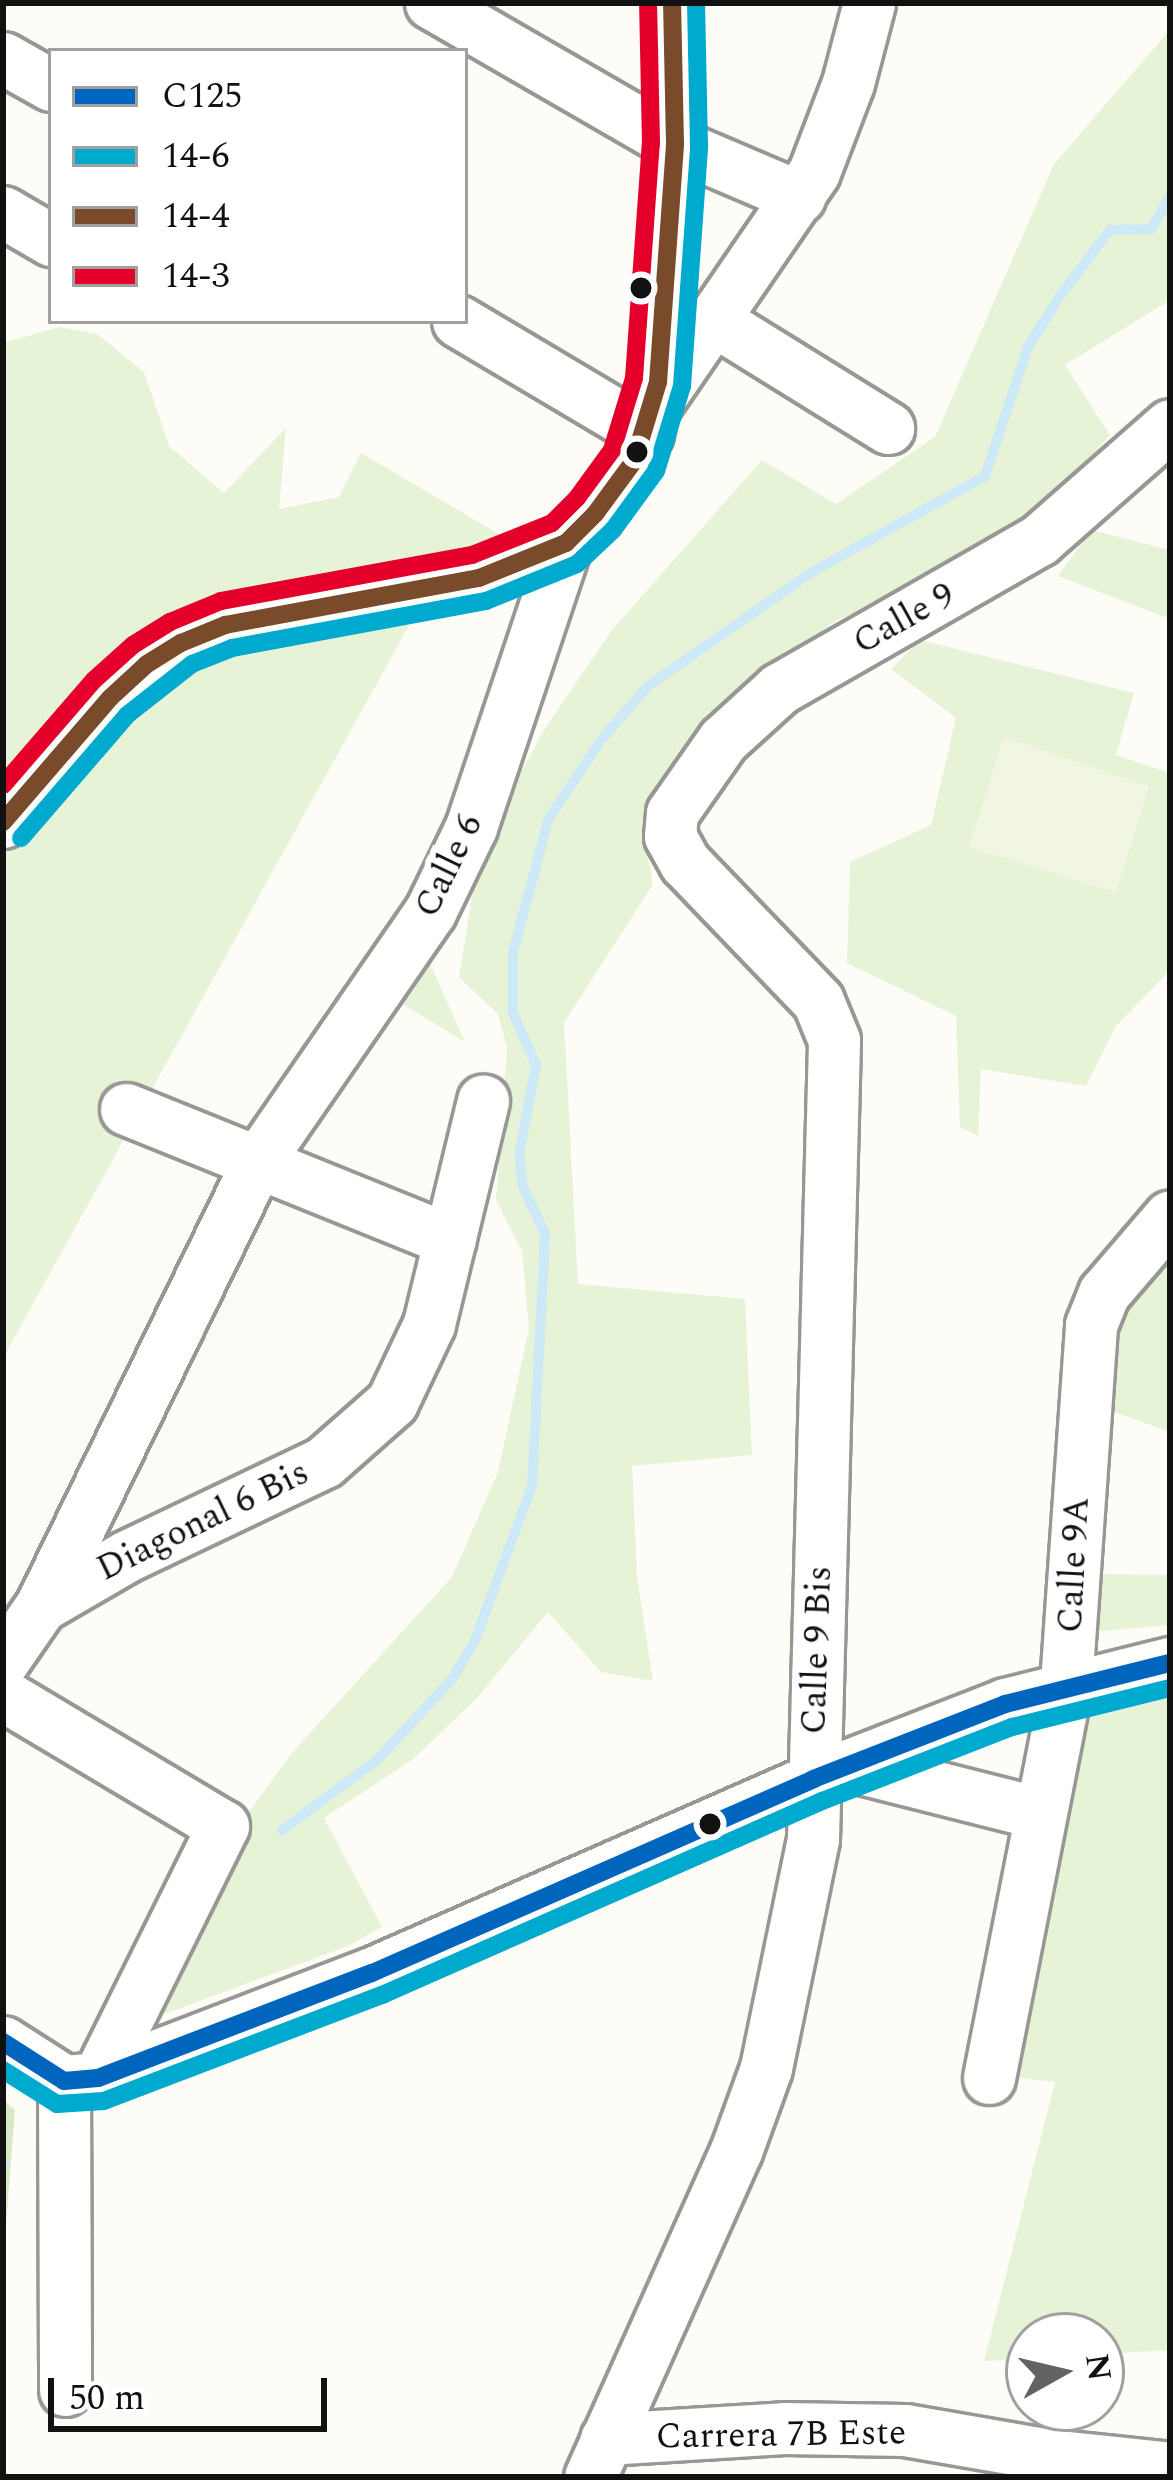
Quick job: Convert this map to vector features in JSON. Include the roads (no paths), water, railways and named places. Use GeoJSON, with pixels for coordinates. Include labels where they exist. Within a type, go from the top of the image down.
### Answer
{"type":"FeatureCollection","features":[{"type":"Feature","properties":{"kind":"street"},"geometry":{"type":"LineString","coordinates":[[431,3],[675,144],[800,197]]}},
{"type":"Feature","properties":{"kind":"street","name":"Calle 6"},"geometry":{"type":"LineString","coordinates":[[3,1660],[41,1606],[258,1161],[430,912],[453,868],[492,767],[566,543],[616,488],[651,420],[675,144],[672,3]]}},
{"type":"Feature","properties":{"kind":"street"},"geometry":{"type":"LineString","coordinates":[[464,324],[651,420],[800,197],[831,133],[869,3]]}},
{"type":"Feature","properties":{"kind":"street"},"geometry":{"type":"LineString","coordinates":[[3,58],[48,83]]}},
{"type":"Feature","properties":{"kind":"street"},"geometry":{"type":"LineString","coordinates":[[3,212],[48,238]]}},
{"type":"Feature","properties":{"kind":"street"},"geometry":{"type":"LineString","coordinates":[[714,320],[888,428]]}},
{"type":"Feature","properties":{"kind":"street","name":"Calle 9"},"geometry":{"type":"LineString","coordinates":[[818,1000],[685,863],[670,836],[671,813],[698,770],[764,701],[1039,540],[1170,425]]}},
{"type":"Feature","properties":{"kind":"street"},"geometry":{"type":"LineString","coordinates":[[3,821],[110,698],[147,664],[181,643],[225,625],[479,578],[566,543]]}},
{"type":"Feature","properties":{"kind":"street","name":"Calle 9 Bis"},"geometry":{"type":"LineString","coordinates":[[598,2458],[736,2151],[766,2068],[812,1839],[831,1772],[836,1063],[834,1040],[818,1000]]}},
{"type":"Feature","properties":{"kind":"street","name":"Diagonal 6 Bis"},"geometry":{"type":"LineString","coordinates":[[41,1606],[127,1556],[287,1484],[360,1436],[392,1402],[420,1352],[483,1100]]}},
{"type":"Feature","properties":{"kind":"street"},"geometry":{"type":"LineString","coordinates":[[126,1108],[450,1240]]}},
{"type":"Feature","properties":{"kind":"street","name":"Calle 9A"},"geometry":{"type":"LineString","coordinates":[[989,2078],[1066,1684],[1091,1325],[1104,1294],[1170,1216]]}},
{"type":"Feature","properties":{"kind":"street"},"geometry":{"type":"LineString","coordinates":[[3,2042],[81,2080],[372,1973],[831,1772],[1066,1684],[1170,1663]]}},
{"type":"Feature","properties":{"kind":"street"},"geometry":{"type":"LineString","coordinates":[[3,1695],[223,1826],[81,2080],[65,2390]]}},
{"type":"Feature","properties":{"kind":"street"},"geometry":{"type":"LineString","coordinates":[[831,1772],[1039,1813]]}},
{"type":"Feature","properties":{"kind":"street","name":"Carrera 7B Este"},"geometry":{"type":"LineString","coordinates":[[598,2458],[784,2428],[905,2430],[1049,2455],[1170,2468]]}},
{"type":"Feature","properties":{"kind":"waterway"},"geometry":{"type":"LineString","coordinates":[[282,1830],[376,1761],[453,1678],[475,1640],[532,1486],[545,1234],[523,1187],[519,1155],[536,1065],[513,1013],[513,952],[549,818],[601,740],[648,686],[812,572],[985,476],[1028,347],[1060,296],[1110,230],[1151,229],[1170,196]]}}]}
